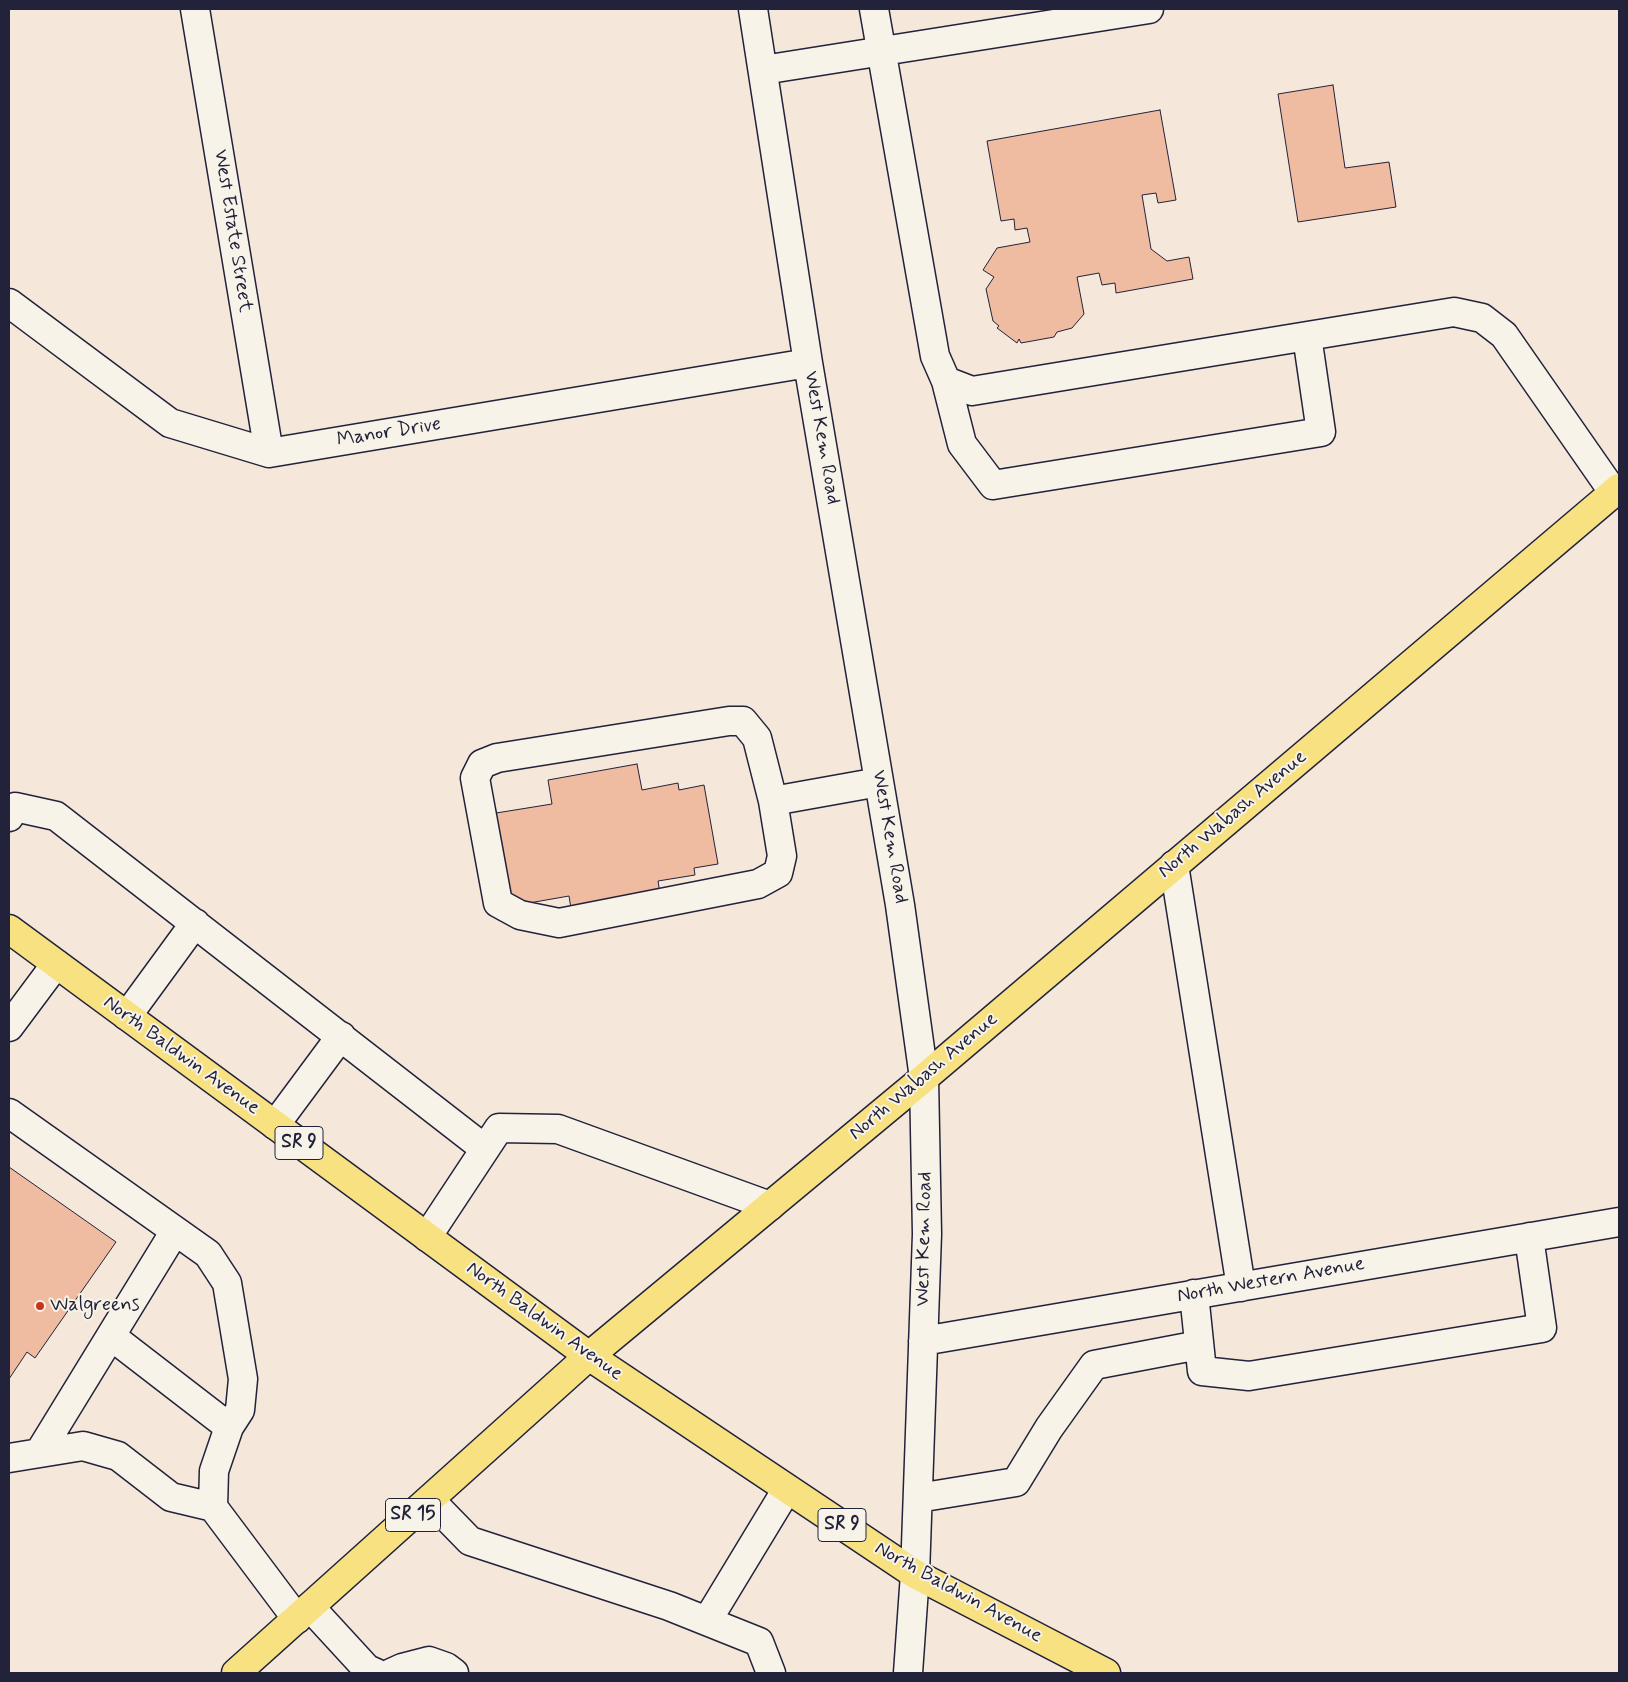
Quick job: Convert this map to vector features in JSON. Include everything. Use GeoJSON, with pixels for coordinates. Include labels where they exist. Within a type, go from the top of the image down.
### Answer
{"type":"FeatureCollection","features":[{"type":"Feature","properties":{"kind":"main road","name":"North Wabash Avenue"},"geometry":{"type":"LineString","coordinates":[[236,1673],[589,1356],[924,1078],[1617,491]]}},
{"type":"Feature","properties":{"kind":"main road","name":"North Baldwin Avenue"},"geometry":{"type":"LineString","coordinates":[[9,929],[589,1356],[915,1574],[1106,1673]]}},
{"type":"Feature","properties":{"kind":"street","name":"West Estate Street"},"geometry":{"type":"LineString","coordinates":[[195,9],[269,453]]}},
{"type":"Feature","properties":{"kind":"street","name":"West Kem Road"},"geometry":{"type":"LineString","coordinates":[[753,9],[808,363],[900,905],[924,1078],[927,1234],[915,1574],[908,1673]]}},
{"type":"Feature","properties":{"kind":"street"},"geometry":{"type":"LineString","coordinates":[[874,9],[935,356],[946,381],[962,444],[993,485],[1321,432],[1306,336]]}},
{"type":"Feature","properties":{"kind":"street"},"geometry":{"type":"LineString","coordinates":[[763,70],[1149,9]]}},
{"type":"Feature","properties":{"kind":"street","name":"Manor Drive"},"geometry":{"type":"LineString","coordinates":[[9,303],[170,423],[269,453],[808,363]]}},
{"type":"Feature","properties":{"kind":"street"},"geometry":{"type":"LineString","coordinates":[[946,381],[972,392],[1454,312],[1482,318],[1504,335],[1617,491]]}},
{"type":"Feature","properties":{"kind":"street"},"geometry":{"type":"LineString","coordinates":[[729,721],[744,721],[757,738],[773,801],[782,856],[778,874],[758,884],[559,923],[520,916],[498,904],[475,778],[482,764],[497,758],[729,721]]}},
{"type":"Feature","properties":{"kind":"street"},"geometry":{"type":"LineString","coordinates":[[773,801],[879,782]]}},
{"type":"Feature","properties":{"kind":"street"},"geometry":{"type":"LineString","coordinates":[[9,816],[15,807],[56,816],[485,1149]]}},
{"type":"Feature","properties":{"kind":"street"},"geometry":{"type":"LineString","coordinates":[[1174,865],[1241,1287]]}},
{"type":"Feature","properties":{"kind":"street"},"geometry":{"type":"LineString","coordinates":[[127,1016],[195,923]]}},
{"type":"Feature","properties":{"kind":"street"},"geometry":{"type":"LineString","coordinates":[[9,1028],[56,964]]}},
{"type":"Feature","properties":{"kind":"street"},"geometry":{"type":"LineString","coordinates":[[275,1125],[341,1036]]}},
{"type":"Feature","properties":{"kind":"street"},"geometry":{"type":"LineString","coordinates":[[9,1113],[208,1254],[226,1283],[243,1379],[240,1410],[228,1427],[214,1471],[213,1507]]}},
{"type":"Feature","properties":{"kind":"street"},"geometry":{"type":"LineString","coordinates":[[427,1237],[498,1128],[558,1129],[770,1206]]}},
{"type":"Feature","properties":{"kind":"street","name":"North Western Avenue"},"geometry":{"type":"LineString","coordinates":[[923,1341],[1619,1222]]}},
{"type":"Feature","properties":{"kind":"street"},"geometry":{"type":"LineString","coordinates":[[39,1453],[175,1231]]}},
{"type":"Feature","properties":{"kind":"street"},"geometry":{"type":"LineString","coordinates":[[1194,1294],[1202,1371],[1250,1376],[1542,1328],[1529,1237]]}},
{"type":"Feature","properties":{"kind":"street"},"geometry":{"type":"LineString","coordinates":[[111,1336],[228,1427]]}},
{"type":"Feature","properties":{"kind":"street"},"geometry":{"type":"LineString","coordinates":[[918,1498],[1016,1482],[1049,1428],[1094,1365],[1199,1345]]}},
{"type":"Feature","properties":{"kind":"street"},"geometry":{"type":"LineString","coordinates":[[9,1458],[83,1446],[118,1456],[171,1497],[213,1507],[303,1613],[367,1669],[376,1673]]}},
{"type":"Feature","properties":{"kind":"street"},"geometry":{"type":"LineString","coordinates":[[707,1621],[787,1489]]}},
{"type":"Feature","properties":{"kind":"street"},"geometry":{"type":"LineString","coordinates":[[430,1500],[470,1541],[650,1600],[759,1642],[771,1673]]}},
{"type":"Feature","properties":{"kind":"street"},"geometry":{"type":"LineString","coordinates":[[391,1673],[429,1661],[446,1667],[454,1673]]}},
{"type":"Feature","properties":{"kind":"building"},"geometry":{"type":"Polygon","coordinates":[[[1333,85],[1345,168],[1389,162],[1396,207],[1298,222],[1278,94],[1333,85]]]}},
{"type":"Feature","properties":{"kind":"building"},"geometry":{"type":"Polygon","coordinates":[[[1160,110],[1176,200],[1158,203],[1156,193],[1142,195],[1151,249],[1167,261],[1189,257],[1193,279],[1116,293],[1115,283],[1102,285],[1099,273],[1077,277],[1084,314],[1072,328],[1057,332],[1054,337],[1021,343],[1019,339],[1017,343],[997,328],[999,326],[993,321],[986,289],[994,277],[983,270],[997,248],[1030,242],[1027,228],[1015,230],[1014,219],[1001,221],[987,141],[1160,110]]]}},
{"type":"Feature","properties":{"kind":"building"},"geometry":{"type":"Polygon","coordinates":[[[637,764],[642,790],[678,783],[679,790],[704,785],[718,864],[694,868],[695,875],[658,881],[661,900],[572,915],[569,896],[506,907],[490,814],[552,804],[548,780],[637,764]]]}},
{"type":"Feature","properties":{"kind":"building","name":"Walgreens"},"geometry":{"type":"Polygon","coordinates":[[[9,1167],[116,1242],[35,1358],[27,1352],[9,1379],[9,1167]]]}},
{"type":"Feature","properties":{"kind":"place","name":"Walgreens"},"geometry":{"type":"Point","coordinates":[40,1306]}}]}
